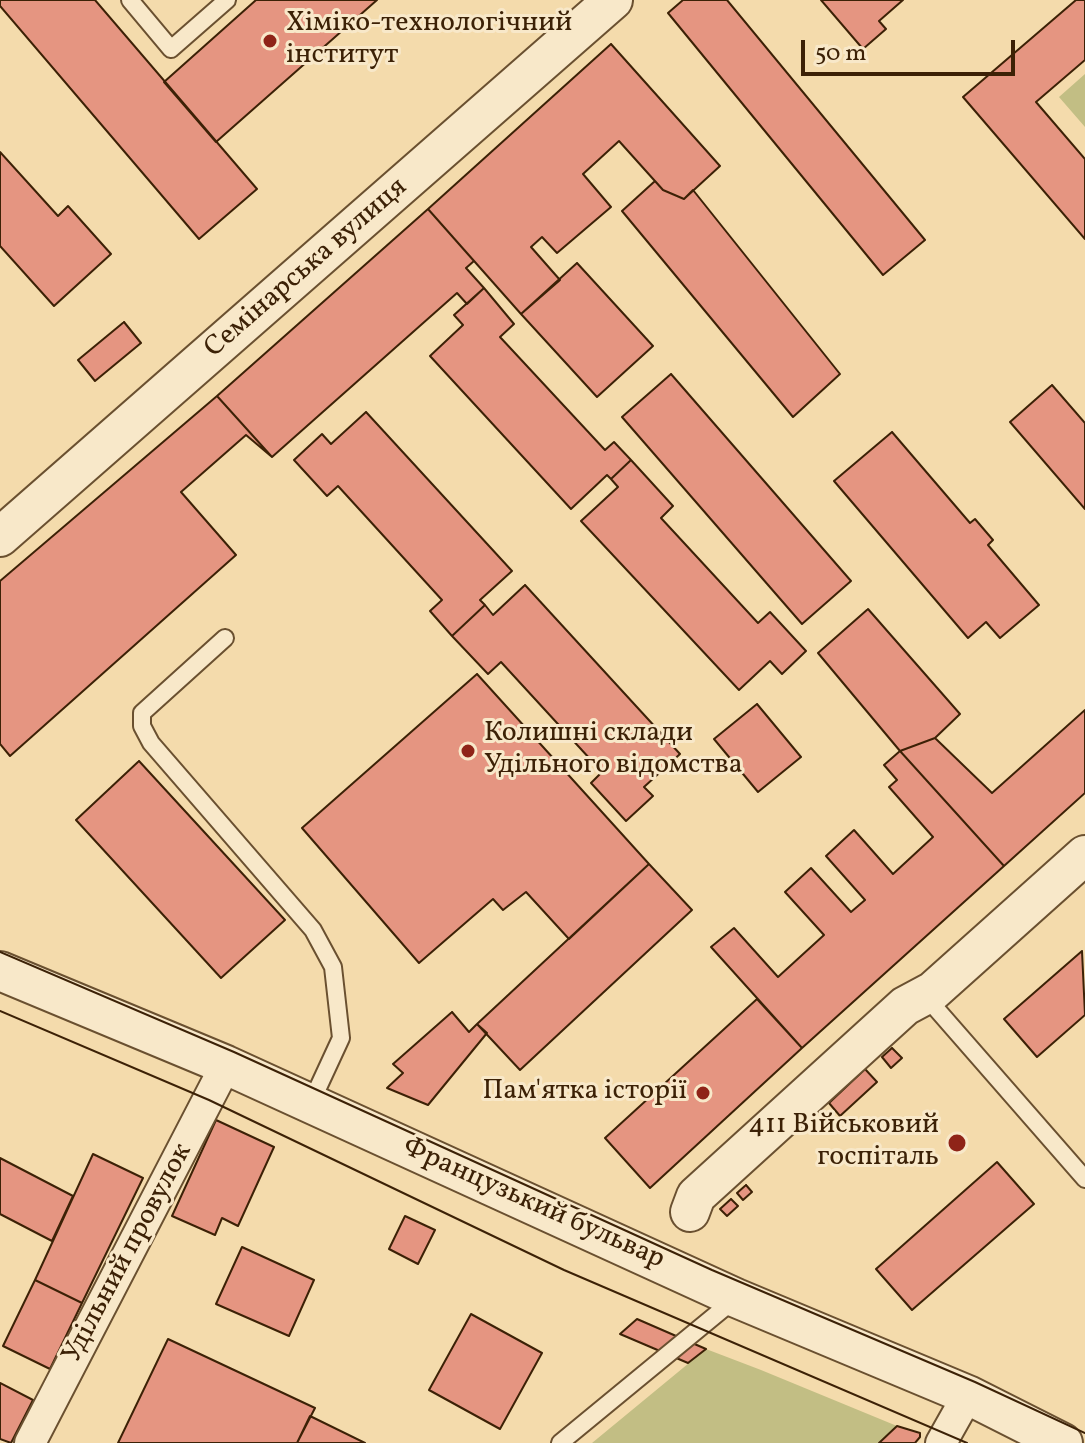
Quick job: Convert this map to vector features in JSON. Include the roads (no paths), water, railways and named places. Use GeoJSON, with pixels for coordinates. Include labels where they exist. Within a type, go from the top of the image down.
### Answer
{"type":"FeatureCollection","features":[{"type":"Feature","properties":{"kind":"street","name":"Семінарська вулиця"},"geometry":{"type":"LineString","coordinates":[[0,537],[612,1]]}},
{"type":"Feature","properties":{"kind":"street"},"geometry":{"type":"LineString","coordinates":[[646,1254],[690,1212],[705,1206],[914,1016],[926,997],[1085,855]]}},
{"type":"Feature","properties":{"kind":"street","name":"Французький бульвар"},"geometry":{"type":"LineString","coordinates":[[0,971],[226,1065],[310,1106],[646,1254],[736,1298],[968,1395],[1063,1443]]}},
{"type":"Feature","properties":{"kind":"street","name":"Удільний провулок"},"geometry":{"type":"LineString","coordinates":[[30,1443],[226,1065]]}},
{"type":"Feature","properties":{"kind":"street"},"geometry":{"type":"LineString","coordinates":[[941,1443],[968,1395]]}},
{"type":"Feature","properties":{"kind":"lane"},"geometry":{"type":"LineString","coordinates":[[130,0],[171,49],[227,0]]}},
{"type":"Feature","properties":{"kind":"lane"},"geometry":{"type":"LineString","coordinates":[[225,638],[142,713],[142,726],[151,743],[313,930],[333,967],[341,1038],[310,1106]]}},
{"type":"Feature","properties":{"kind":"lane"},"geometry":{"type":"LineString","coordinates":[[926,997],[1085,1179]]}},
{"type":"Feature","properties":{"kind":"lane"},"geometry":{"type":"LineString","coordinates":[[560,1443],[736,1298]]}},
{"type":"Feature","properties":{"kind":"tram line"},"geometry":{"type":"LineString","coordinates":[[0,952],[234,1052],[712,1270],[975,1382],[1085,1433]]}},
{"type":"Feature","properties":{"kind":"tram line"},"geometry":{"type":"LineString","coordinates":[[0,1011],[209,1100],[564,1270],[967,1443]]}},
{"type":"Feature","properties":{"kind":"place","name":"Хіміко-технологічний інститут"},"geometry":{"type":"Point","coordinates":[270,41]}},
{"type":"Feature","properties":{"kind":"place","name":"Колишні склади Удільного відомства"},"geometry":{"type":"Point","coordinates":[468,751]}},
{"type":"Feature","properties":{"kind":"place","name":"Пам'ятка історії"},"geometry":{"type":"Point","coordinates":[703,1093]}},
{"type":"Feature","properties":{"kind":"place","name":"411 Військовий госпіталь"},"geometry":{"type":"Point","coordinates":[957,1143]}}]}
